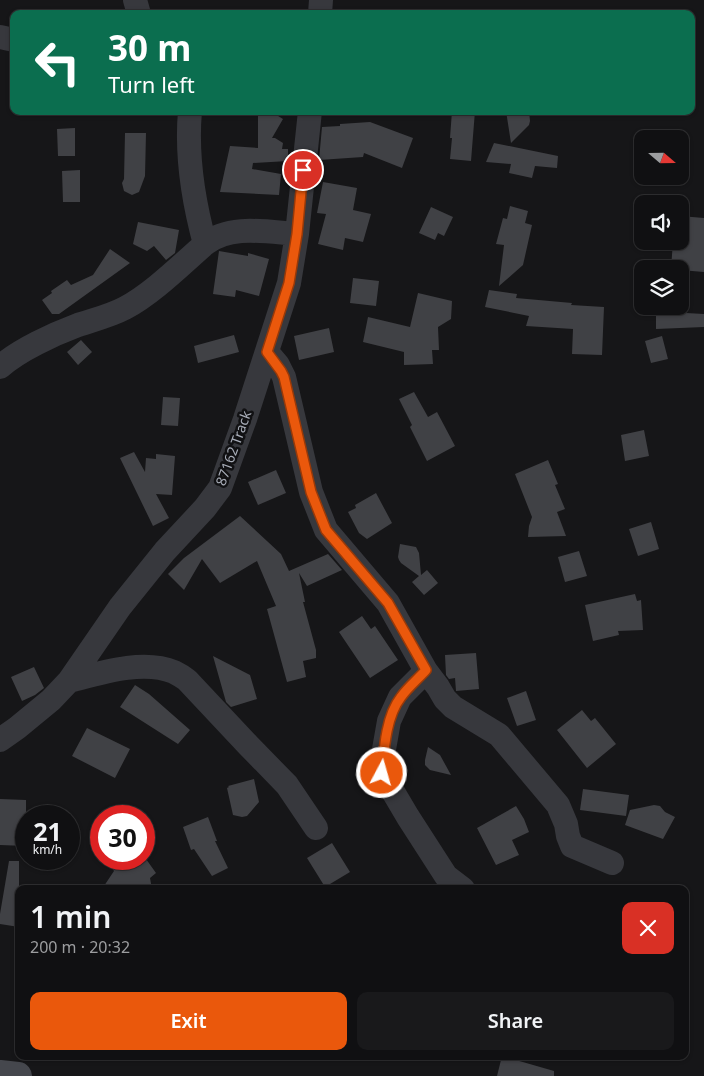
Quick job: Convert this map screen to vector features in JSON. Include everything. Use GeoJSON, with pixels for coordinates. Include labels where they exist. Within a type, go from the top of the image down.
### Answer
{"type":"FeatureCollection","features":[{"type":"Feature","properties":{"kind":"main road"},"geometry":{"type":"LineString","coordinates":[[0,1074],[18,1076]]}},
{"type":"Feature","properties":{"kind":"street"},"geometry":{"type":"LineString","coordinates":[[190,115],[188,146],[192,189],[206,244]]}},
{"type":"Feature","properties":{"kind":"street","name":"87162 Track"},"geometry":{"type":"LineString","coordinates":[[0,740],[51,700],[69,681],[120,607],[165,551],[206,508],[220,488],[245,419],[289,283],[297,234],[310,115]]}},
{"type":"Feature","properties":{"kind":"street"},"geometry":{"type":"LineString","coordinates":[[0,366],[26,348],[76,326],[124,309],[159,284],[213,238],[221,234],[257,231],[297,234]]}},
{"type":"Feature","properties":{"kind":"street"},"geometry":{"type":"LineString","coordinates":[[267,352],[284,377],[311,492],[326,530],[388,603],[426,670],[445,699],[453,707],[499,735],[558,805],[572,846],[612,863]]}},
{"type":"Feature","properties":{"kind":"street"},"geometry":{"type":"LineString","coordinates":[[69,681],[127,667],[161,668],[175,672],[187,680],[288,785],[316,828]]}},
{"type":"Feature","properties":{"kind":"street"},"geometry":{"type":"LineString","coordinates":[[426,670],[400,697],[389,721],[382,773],[446,876],[457,885]]}},
{"type":"Feature","properties":{"kind":"building"},"geometry":{"type":"Polygon","coordinates":[[[258,115],[276,115],[283,119],[272,138],[283,143],[282,149],[288,149],[288,161],[253,163],[252,169],[281,174],[279,195],[220,192],[230,146],[258,148],[258,115]]]}},
{"type":"Feature","properties":{"kind":"building"},"geometry":{"type":"Polygon","coordinates":[[[452,115],[475,115],[471,161],[450,159],[452,138],[450,138],[452,115]]]}},
{"type":"Feature","properties":{"kind":"building"},"geometry":{"type":"Polygon","coordinates":[[[507,115],[529,115],[529,125],[511,143],[507,115]]]}},
{"type":"Feature","properties":{"kind":"building"},"geometry":{"type":"Polygon","coordinates":[[[370,122],[413,138],[402,168],[364,153],[363,157],[319,160],[322,127],[370,122]]]}},
{"type":"Feature","properties":{"kind":"building"},"geometry":{"type":"Polygon","coordinates":[[[75,128],[75,156],[58,156],[57,129],[75,128]]]}},
{"type":"Feature","properties":{"kind":"building"},"geometry":{"type":"Polygon","coordinates":[[[125,133],[146,133],[145,176],[139,192],[132,195],[124,191],[122,183],[124,179],[125,133]]]}},
{"type":"Feature","properties":{"kind":"building"},"geometry":{"type":"Polygon","coordinates":[[[494,143],[558,156],[557,168],[535,166],[532,178],[509,173],[511,164],[486,162],[494,143]]]}},
{"type":"Feature","properties":{"kind":"building"},"geometry":{"type":"Polygon","coordinates":[[[80,170],[80,202],[63,202],[62,171],[80,170]]]}},
{"type":"Feature","properties":{"kind":"building"},"geometry":{"type":"Polygon","coordinates":[[[323,182],[357,188],[353,210],[371,214],[363,242],[345,238],[343,250],[318,244],[326,214],[317,213],[323,182]]]}},
{"type":"Feature","properties":{"kind":"building"},"geometry":{"type":"Polygon","coordinates":[[[510,206],[528,211],[525,223],[532,225],[523,265],[499,286],[504,245],[496,244],[503,218],[507,219],[510,206]]]}},
{"type":"Feature","properties":{"kind":"building"},"geometry":{"type":"Polygon","coordinates":[[[431,207],[453,217],[444,236],[438,233],[435,240],[419,233],[431,207]]]}},
{"type":"Feature","properties":{"kind":"building"},"geometry":{"type":"Polygon","coordinates":[[[689,217],[704,218],[704,272],[689,271],[689,260],[672,260],[672,250],[689,250],[689,217]]]}},
{"type":"Feature","properties":{"kind":"building"},"geometry":{"type":"Polygon","coordinates":[[[138,222],[179,230],[175,253],[166,260],[154,246],[147,251],[133,244],[138,222]]]}},
{"type":"Feature","properties":{"kind":"building"},"geometry":{"type":"Polygon","coordinates":[[[110,249],[130,263],[59,314],[52,314],[42,300],[67,280],[71,285],[93,275],[110,249]]]}},
{"type":"Feature","properties":{"kind":"building"},"geometry":{"type":"Polygon","coordinates":[[[219,251],[248,256],[248,253],[269,259],[259,296],[236,290],[235,297],[213,294],[219,251]]]}},
{"type":"Feature","properties":{"kind":"building"},"geometry":{"type":"Polygon","coordinates":[[[353,278],[379,281],[376,306],[350,303],[353,278]]]}},
{"type":"Feature","properties":{"kind":"building"},"geometry":{"type":"Polygon","coordinates":[[[489,290],[517,294],[516,298],[604,307],[602,355],[572,354],[573,329],[526,326],[529,316],[485,307],[489,290]]]}},
{"type":"Feature","properties":{"kind":"building"},"geometry":{"type":"Polygon","coordinates":[[[418,293],[452,301],[451,319],[438,327],[439,350],[432,350],[433,364],[404,365],[404,352],[363,342],[368,317],[410,327],[418,293]]]}},
{"type":"Feature","properties":{"kind":"building"},"geometry":{"type":"Polygon","coordinates":[[[704,314],[704,327],[656,329],[656,315],[704,314]]]}},
{"type":"Feature","properties":{"kind":"building"},"geometry":{"type":"Polygon","coordinates":[[[329,328],[334,352],[299,360],[294,336],[329,328]]]}},
{"type":"Feature","properties":{"kind":"building"},"geometry":{"type":"Polygon","coordinates":[[[234,335],[239,352],[198,363],[194,346],[234,335]]]}},
{"type":"Feature","properties":{"kind":"building"},"geometry":{"type":"Polygon","coordinates":[[[662,336],[668,359],[651,363],[645,341],[662,336]]]}},
{"type":"Feature","properties":{"kind":"building"},"geometry":{"type":"Polygon","coordinates":[[[81,340],[92,352],[78,365],[67,352],[81,340]]]}},
{"type":"Feature","properties":{"kind":"building"},"geometry":{"type":"Polygon","coordinates":[[[414,392],[428,417],[437,412],[455,446],[427,461],[399,399],[414,392]]]}},
{"type":"Feature","properties":{"kind":"building"},"geometry":{"type":"Polygon","coordinates":[[[163,397],[180,398],[178,426],[161,425],[163,397]]]}},
{"type":"Feature","properties":{"kind":"building"},"geometry":{"type":"Polygon","coordinates":[[[644,430],[649,456],[625,461],[621,435],[644,430]]]}},
{"type":"Feature","properties":{"kind":"building"},"geometry":{"type":"Polygon","coordinates":[[[134,452],[145,472],[146,458],[156,459],[156,454],[175,456],[172,495],[156,494],[169,518],[153,526],[120,458],[134,452]]]}},
{"type":"Feature","properties":{"kind":"building"},"geometry":{"type":"Polygon","coordinates":[[[548,460],[558,484],[555,485],[565,509],[557,512],[566,536],[528,537],[532,517],[515,474],[548,460]]]}},
{"type":"Feature","properties":{"kind":"building"},"geometry":{"type":"Polygon","coordinates":[[[276,470],[286,493],[258,505],[248,482],[276,470]]]}},
{"type":"Feature","properties":{"kind":"building"},"geometry":{"type":"Polygon","coordinates":[[[376,493],[392,523],[367,539],[359,533],[348,512],[356,508],[355,505],[376,493]]]}},
{"type":"Feature","properties":{"kind":"building"},"geometry":{"type":"Polygon","coordinates":[[[240,516],[281,554],[289,571],[328,554],[342,570],[307,586],[299,573],[305,602],[303,602],[316,650],[316,658],[303,661],[306,677],[287,682],[267,609],[276,606],[257,561],[220,583],[202,559],[184,590],[168,574],[184,558],[240,516]]]}},
{"type":"Feature","properties":{"kind":"building"},"geometry":{"type":"Polygon","coordinates":[[[651,522],[659,549],[638,556],[629,529],[651,522]]]}},
{"type":"Feature","properties":{"kind":"building"},"geometry":{"type":"Polygon","coordinates":[[[400,544],[416,547],[419,553],[421,575],[427,570],[438,583],[424,595],[412,582],[419,576],[399,560],[400,544]]]}},
{"type":"Feature","properties":{"kind":"building"},"geometry":{"type":"Polygon","coordinates":[[[579,551],[587,576],[565,582],[558,557],[579,551]]]}},
{"type":"Feature","properties":{"kind":"building"},"geometry":{"type":"Polygon","coordinates":[[[635,594],[637,601],[641,600],[643,630],[618,631],[619,635],[593,641],[585,605],[635,594]]]}},
{"type":"Feature","properties":{"kind":"building"},"geometry":{"type":"Polygon","coordinates":[[[362,616],[371,629],[375,626],[398,660],[370,678],[339,632],[362,616]]]}},
{"type":"Feature","properties":{"kind":"building"},"geometry":{"type":"Polygon","coordinates":[[[476,653],[479,689],[456,691],[455,678],[449,679],[446,675],[445,655],[476,653]]]}},
{"type":"Feature","properties":{"kind":"building"},"geometry":{"type":"Polygon","coordinates":[[[213,656],[250,675],[257,699],[231,707],[226,702],[213,656]]]}},
{"type":"Feature","properties":{"kind":"building"},"geometry":{"type":"Polygon","coordinates":[[[34,667],[44,688],[22,701],[11,677],[34,667]]]}},
{"type":"Feature","properties":{"kind":"building"},"geometry":{"type":"Polygon","coordinates":[[[135,685],[149,694],[190,730],[178,744],[120,707],[135,685]]]}},
{"type":"Feature","properties":{"kind":"building"},"geometry":{"type":"Polygon","coordinates":[[[526,691],[536,720],[517,726],[507,698],[526,691]]]}},
{"type":"Feature","properties":{"kind":"building"},"geometry":{"type":"Polygon","coordinates":[[[582,710],[591,721],[595,718],[616,744],[587,768],[557,730],[582,710]]]}},
{"type":"Feature","properties":{"kind":"building"},"geometry":{"type":"Polygon","coordinates":[[[87,728],[130,749],[115,778],[72,756],[87,728]]]}},
{"type":"Feature","properties":{"kind":"building"},"geometry":{"type":"Polygon","coordinates":[[[428,747],[440,755],[451,775],[430,770],[425,765],[428,747]]]}},
{"type":"Feature","properties":{"kind":"building"},"geometry":{"type":"Polygon","coordinates":[[[254,779],[259,802],[247,816],[233,815],[228,786],[254,779]]]}},
{"type":"Feature","properties":{"kind":"building"},"geometry":{"type":"Polygon","coordinates":[[[583,789],[629,795],[626,816],[580,810],[583,789]]]}},
{"type":"Feature","properties":{"kind":"building"},"geometry":{"type":"Polygon","coordinates":[[[0,799],[26,800],[26,805],[15,805],[15,846],[0,845],[0,799]]]}},
{"type":"Feature","properties":{"kind":"building"},"geometry":{"type":"Polygon","coordinates":[[[654,805],[660,806],[665,812],[675,817],[663,839],[625,825],[630,810],[654,805]]]}},
{"type":"Feature","properties":{"kind":"building"},"geometry":{"type":"Polygon","coordinates":[[[516,806],[529,832],[512,840],[519,855],[496,865],[477,828],[516,806]]]}},
{"type":"Feature","properties":{"kind":"building"},"geometry":{"type":"Polygon","coordinates":[[[208,817],[217,841],[215,841],[228,868],[212,876],[194,849],[191,850],[183,827],[208,817]]]}},
{"type":"Feature","properties":{"kind":"building"},"geometry":{"type":"Polygon","coordinates":[[[332,843],[350,872],[328,885],[324,885],[307,858],[332,843]]]}},
{"type":"Feature","properties":{"kind":"building"},"geometry":{"type":"Polygon","coordinates":[[[9,861],[15,861],[15,870],[19,870],[19,885],[15,885],[15,926],[0,924],[9,861]]]}},
{"type":"Feature","properties":{"kind":"building"},"geometry":{"type":"Polygon","coordinates":[[[113,870],[154,870],[156,873],[150,878],[151,885],[105,885],[113,870]]]}},
{"type":"Feature","properties":{"kind":"building"},"geometry":{"type":"Polygon","coordinates":[[[501,1060],[516,1060],[554,1071],[554,1076],[497,1076],[501,1060]]]}},
{"type":"Feature","properties":{"kind":"route"},"geometry":{"type":"LineString","coordinates":[[303,170],[297,234],[289,283],[267,352],[284,377],[311,492],[326,530],[388,603],[426,670],[400,697],[389,721],[382,773]]}}]}
